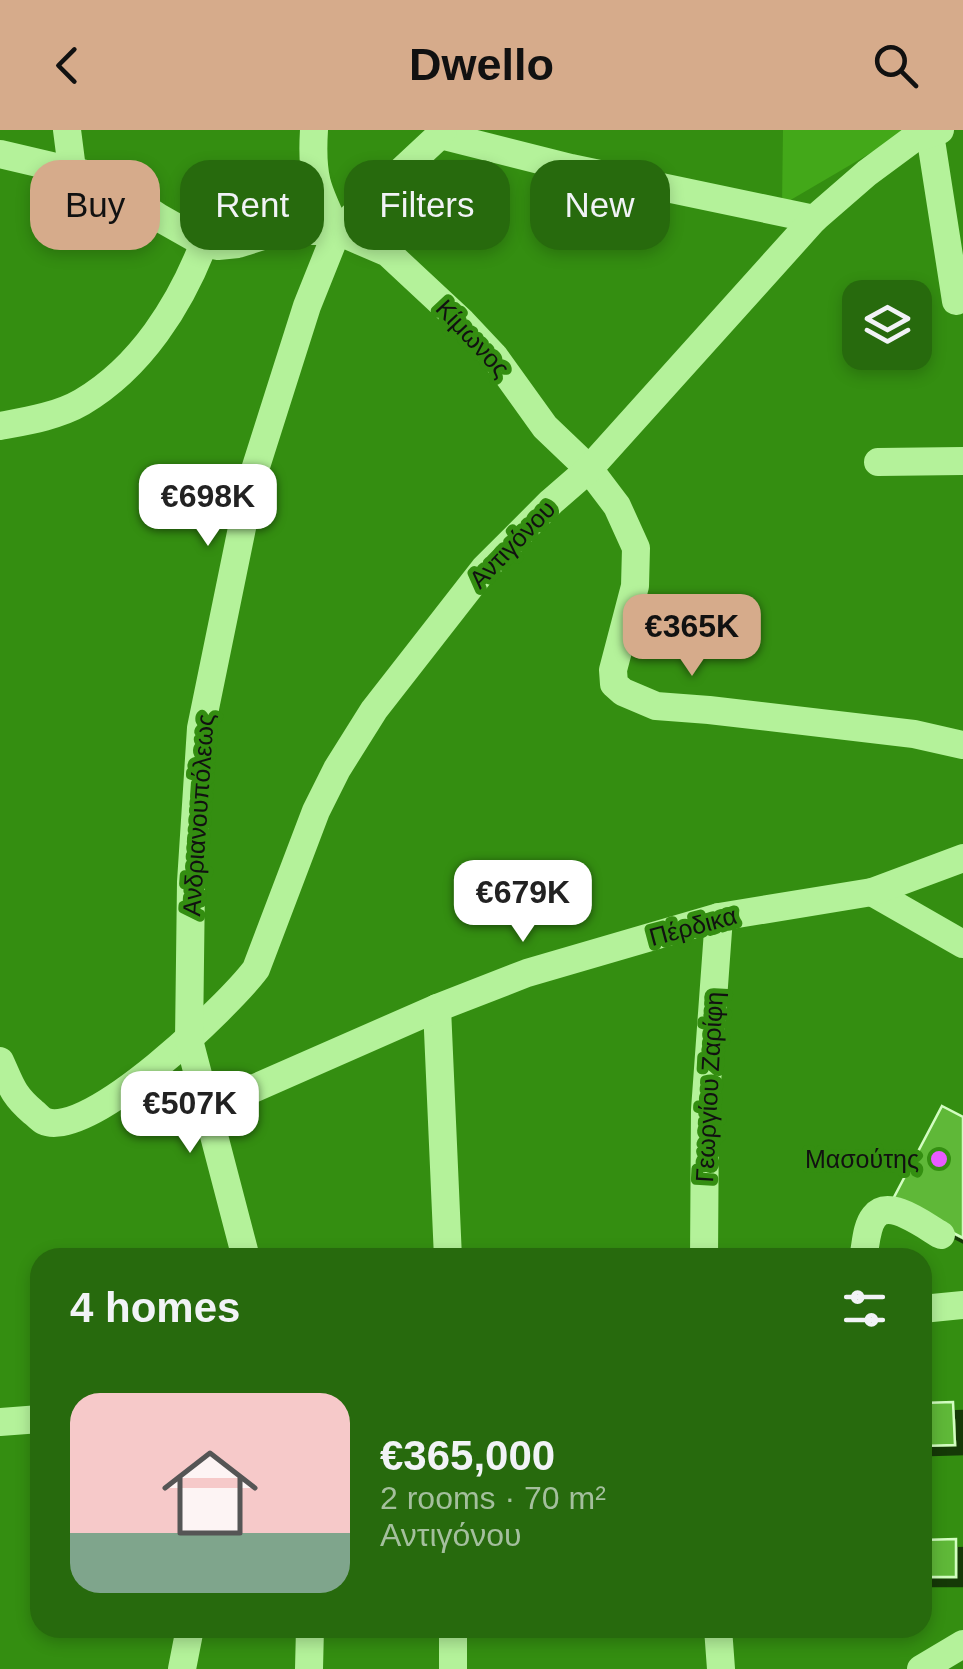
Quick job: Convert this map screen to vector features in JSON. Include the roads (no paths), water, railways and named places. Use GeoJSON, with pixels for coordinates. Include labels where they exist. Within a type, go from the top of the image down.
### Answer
{"type":"FeatureCollection","features":[{"type":"Feature","properties":{"kind":"street"},"geometry":{"type":"LineString","coordinates":[[67,130],[71,160]]}},
{"type":"Feature","properties":{"kind":"street"},"geometry":{"type":"LineString","coordinates":[[314,130],[312,166],[318,191],[337,232],[324,232]]}},
{"type":"Feature","properties":{"kind":"street"},"geometry":{"type":"LineString","coordinates":[[935,132],[956,301]]}},
{"type":"Feature","properties":{"kind":"street","name":"Αντιγόνου"},"geometry":{"type":"LineString","coordinates":[[0,1061],[16,1098],[46,1122],[68,1123],[103,1107],[189,1040],[240,990],[256,969],[316,811],[337,769],[374,710],[484,570],[589,469],[814,220],[913,139],[935,132]]}},
{"type":"Feature","properties":{"kind":"street"},"geometry":{"type":"LineString","coordinates":[[442,133],[571,168],[814,220]]}},
{"type":"Feature","properties":{"kind":"street","name":"Ανδριανουπόλεως"},"geometry":{"type":"LineString","coordinates":[[243,1248],[189,1040],[191,882],[201,728],[252,479],[307,306],[337,232],[442,133]]}},
{"type":"Feature","properties":{"kind":"street"},"geometry":{"type":"LineString","coordinates":[[0,154],[30,161]]}},
{"type":"Feature","properties":{"kind":"street","name":"Κίμωνος"},"geometry":{"type":"LineString","coordinates":[[337,232],[388,253],[462,322],[494,356],[545,427],[589,469],[617,506],[636,548],[635,586],[613,670],[614,684],[656,706],[914,734],[963,745]]}},
{"type":"Feature","properties":{"kind":"street"},"geometry":{"type":"LineString","coordinates":[[0,426],[42,418],[81,403],[111,381],[132,362],[174,309],[201,250]]}},
{"type":"Feature","properties":{"kind":"street"},"geometry":{"type":"LineString","coordinates":[[878,462],[963,460]]}},
{"type":"Feature","properties":{"kind":"street","name":"Πέρδικα"},"geometry":{"type":"LineString","coordinates":[[207,1109],[528,973],[718,917],[872,892],[963,858]]}},
{"type":"Feature","properties":{"kind":"street"},"geometry":{"type":"LineString","coordinates":[[872,892],[963,944]]}},
{"type":"Feature","properties":{"kind":"street","name":"Γεωργίου Ζαρίφη"},"geometry":{"type":"LineString","coordinates":[[704,1248],[705,1110],[718,917]]}},
{"type":"Feature","properties":{"kind":"street"},"geometry":{"type":"LineString","coordinates":[[438,1008],[448,1248]]}},
{"type":"Feature","properties":{"kind":"street"},"geometry":{"type":"LineString","coordinates":[[865,1248],[870,1224],[881,1210],[899,1212],[941,1236]]}},
{"type":"Feature","properties":{"kind":"street"},"geometry":{"type":"LineString","coordinates":[[932,1308],[963,1305]]}},
{"type":"Feature","properties":{"kind":"street"},"geometry":{"type":"LineString","coordinates":[[0,1422],[30,1420]]}},
{"type":"Feature","properties":{"kind":"street"},"geometry":{"type":"LineString","coordinates":[[182,1669],[188,1638]]}},
{"type":"Feature","properties":{"kind":"street"},"geometry":{"type":"LineString","coordinates":[[309,1669],[310,1638]]}},
{"type":"Feature","properties":{"kind":"street"},"geometry":{"type":"LineString","coordinates":[[453,1638],[453,1669]]}},
{"type":"Feature","properties":{"kind":"street"},"geometry":{"type":"LineString","coordinates":[[718,1638],[720,1669]]}},
{"type":"Feature","properties":{"kind":"street"},"geometry":{"type":"LineString","coordinates":[[922,1669],[963,1644]]}},
{"type":"Feature","properties":{"kind":"place","name":"Μασούτης"},"geometry":{"type":"Point","coordinates":[939,1159]}}]}
